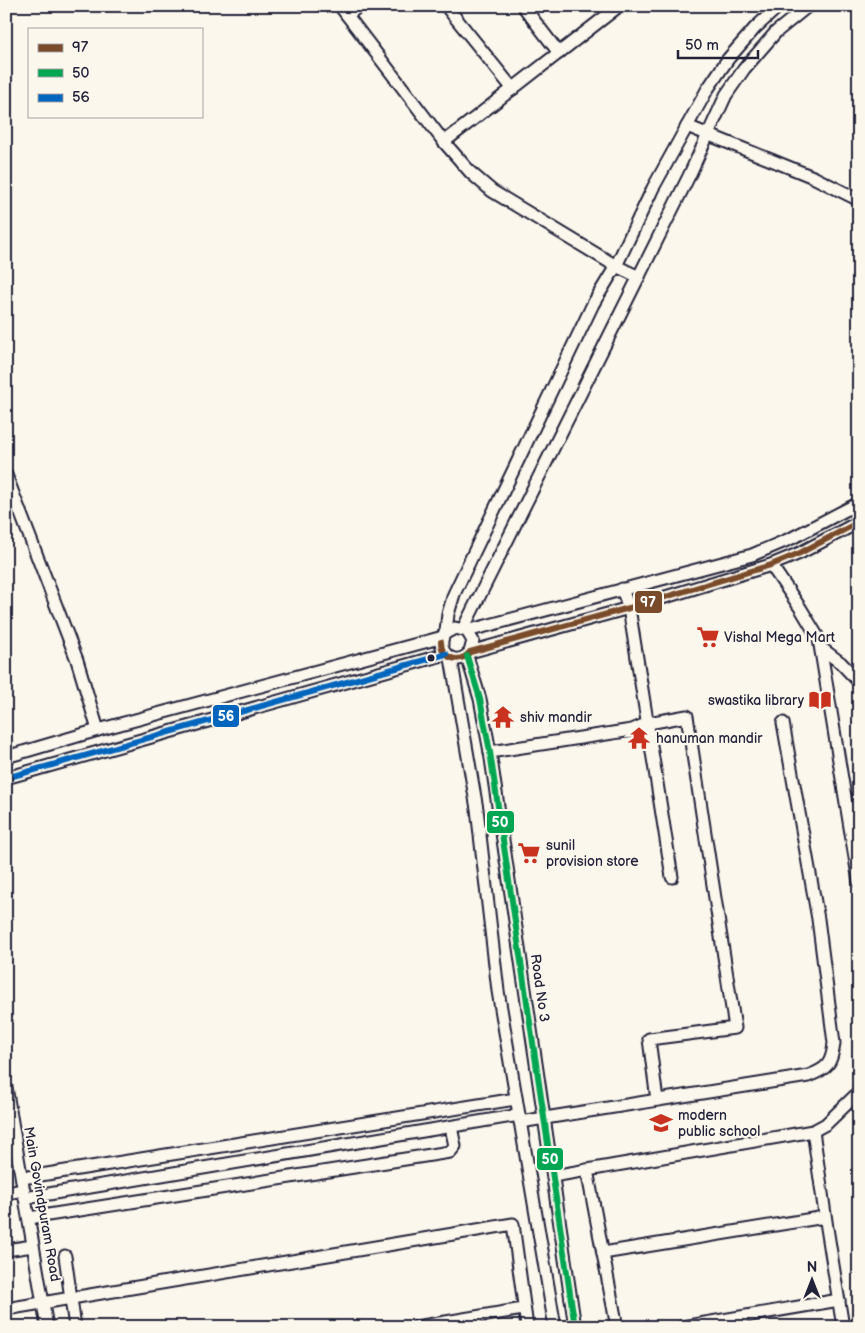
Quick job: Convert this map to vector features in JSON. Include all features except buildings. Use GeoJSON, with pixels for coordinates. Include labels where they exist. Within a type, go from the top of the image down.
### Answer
{"type":"FeatureCollection","features":[{"type":"Feature","properties":{"kind":"street"},"geometry":{"type":"LineString","coordinates":[[359,6],[343,11],[444,142],[471,173],[492,191],[616,266],[639,277]]}},
{"type":"Feature","properties":{"kind":"street"},"geometry":{"type":"LineString","coordinates":[[446,6],[513,88]]}},
{"type":"Feature","properties":{"kind":"street"},"geometry":{"type":"LineString","coordinates":[[523,6],[559,53]]}},
{"type":"Feature","properties":{"kind":"street"},"geometry":{"type":"LineString","coordinates":[[444,142],[619,6]]}},
{"type":"Feature","properties":{"kind":"street"},"geometry":{"type":"LineString","coordinates":[[555,1327],[498,992],[476,809],[448,656],[441,646],[454,594],[593,304],[616,266],[653,188],[707,90],[728,59],[755,28],[779,6]]}},
{"type":"Feature","properties":{"kind":"street"},"geometry":{"type":"LineString","coordinates":[[465,630],[709,134],[726,95],[744,69],[776,32],[808,6]]}},
{"type":"Feature","properties":{"kind":"street"},"geometry":{"type":"LineString","coordinates":[[687,126],[813,177],[859,200]]}},
{"type":"Feature","properties":{"kind":"street"},"geometry":{"type":"LineString","coordinates":[[6,475],[77,660],[98,730]]}},
{"type":"Feature","properties":{"kind":"street"},"geometry":{"type":"LineString","coordinates":[[6,757],[444,634],[456,628],[465,630],[760,552],[792,538],[859,503]]}},
{"type":"Feature","properties":{"kind":"street"},"geometry":{"type":"LineString","coordinates":[[6,778],[448,656],[458,659],[469,654],[629,608],[771,565],[800,553],[859,522]]}},
{"type":"Feature","properties":{"kind":"street"},"geometry":{"type":"LineString","coordinates":[[771,565],[814,629],[821,648],[858,875]]}},
{"type":"Feature","properties":{"kind":"street"},"geometry":{"type":"LineString","coordinates":[[622,589],[629,608],[672,877]]}},
{"type":"Feature","properties":{"kind":"street"},"geometry":{"type":"LineString","coordinates":[[465,630],[473,641],[469,654]]}},
{"type":"Feature","properties":{"kind":"street"},"geometry":{"type":"LineString","coordinates":[[821,648],[841,663],[859,682]]}},
{"type":"Feature","properties":{"kind":"street","name":"Road No 3"},"geometry":{"type":"LineString","coordinates":[[469,654],[490,752],[575,1327]]}},
{"type":"Feature","properties":{"kind":"street"},"geometry":{"type":"LineString","coordinates":[[490,752],[632,730],[648,723],[687,716],[735,1028],[650,1039],[657,1100]]}},
{"type":"Feature","properties":{"kind":"street"},"geometry":{"type":"LineString","coordinates":[[24,1188],[139,1178],[451,1127],[520,1118],[544,1117],[657,1100],[808,1076],[820,1072],[832,1058],[834,1043],[818,919],[783,723]]}},
{"type":"Feature","properties":{"kind":"street","name":"Main Govindpuram Road"},"geometry":{"type":"LineString","coordinates":[[6,1087],[10,1135],[24,1188],[47,1327]]}},
{"type":"Feature","properties":{"kind":"street"},"geometry":{"type":"LineString","coordinates":[[553,1176],[813,1131],[826,1124],[859,1092]]}},
{"type":"Feature","properties":{"kind":"street"},"geometry":{"type":"LineString","coordinates":[[6,1193],[136,1160],[516,1099]]}},
{"type":"Feature","properties":{"kind":"street"},"geometry":{"type":"LineString","coordinates":[[29,1218],[450,1152],[455,1146],[451,1127]]}},
{"type":"Feature","properties":{"kind":"street"},"geometry":{"type":"LineString","coordinates":[[813,1131],[843,1327]]}},
{"type":"Feature","properties":{"kind":"street"},"geometry":{"type":"LineString","coordinates":[[136,1160],[139,1178]]}},
{"type":"Feature","properties":{"kind":"street"},"geometry":{"type":"LineString","coordinates":[[224,1164],[228,1186]]}},
{"type":"Feature","properties":{"kind":"street"},"geometry":{"type":"LineString","coordinates":[[587,1170],[617,1327]]}},
{"type":"Feature","properties":{"kind":"street"},"geometry":{"type":"LineString","coordinates":[[537,1220],[559,1217]]}},
{"type":"Feature","properties":{"kind":"street"},"geometry":{"type":"LineString","coordinates":[[603,1253],[825,1217]]}},
{"type":"Feature","properties":{"kind":"street"},"geometry":{"type":"LineString","coordinates":[[6,1309],[513,1224],[523,1309],[527,1327]]}},
{"type":"Feature","properties":{"kind":"street"},"geometry":{"type":"LineString","coordinates":[[6,1250],[33,1246]]}},
{"type":"Feature","properties":{"kind":"street"},"geometry":{"type":"LineString","coordinates":[[65,1256],[75,1327]]}},
{"type":"Feature","properties":{"kind":"street"},"geometry":{"type":"LineString","coordinates":[[682,1327],[839,1300]]}},
{"type":"Feature","properties":{"kind":"street"},"geometry":{"type":"LineString","coordinates":[[416,1327],[523,1309]]}},
{"type":"Feature","properties":{"kind":"transit line","name":"97"},"geometry":{"type":"LineString","coordinates":[[441,642],[447,656],[456,659],[461,658],[470,652],[629,608],[771,565],[800,553],[859,522]]}},
{"type":"Feature","properties":{"kind":"transit line","name":"56"},"geometry":{"type":"LineString","coordinates":[[6,778],[446,654]]}},
{"type":"Feature","properties":{"kind":"transit line","name":"50"},"geometry":{"type":"LineString","coordinates":[[467,656],[480,699],[490,752],[575,1327]]}},
{"type":"Feature","properties":{"kind":"place","name":"Vishal Mega Mart"},"geometry":{"type":"Point","coordinates":[708,637]}},
{"type":"Feature","properties":{"kind":"place","name":"swastika library"},"geometry":{"type":"Point","coordinates":[820,700]}},
{"type":"Feature","properties":{"kind":"place","name":"shiv mandir"},"geometry":{"type":"Point","coordinates":[503,717]}},
{"type":"Feature","properties":{"kind":"place","name":"hanuman mandir"},"geometry":{"type":"Point","coordinates":[639,738]}},
{"type":"Feature","properties":{"kind":"place","name":"sunil provision store"},"geometry":{"type":"Point","coordinates":[529,853]}},
{"type":"Feature","properties":{"kind":"place","name":"modern public school"},"geometry":{"type":"Point","coordinates":[661,1123]}}]}
